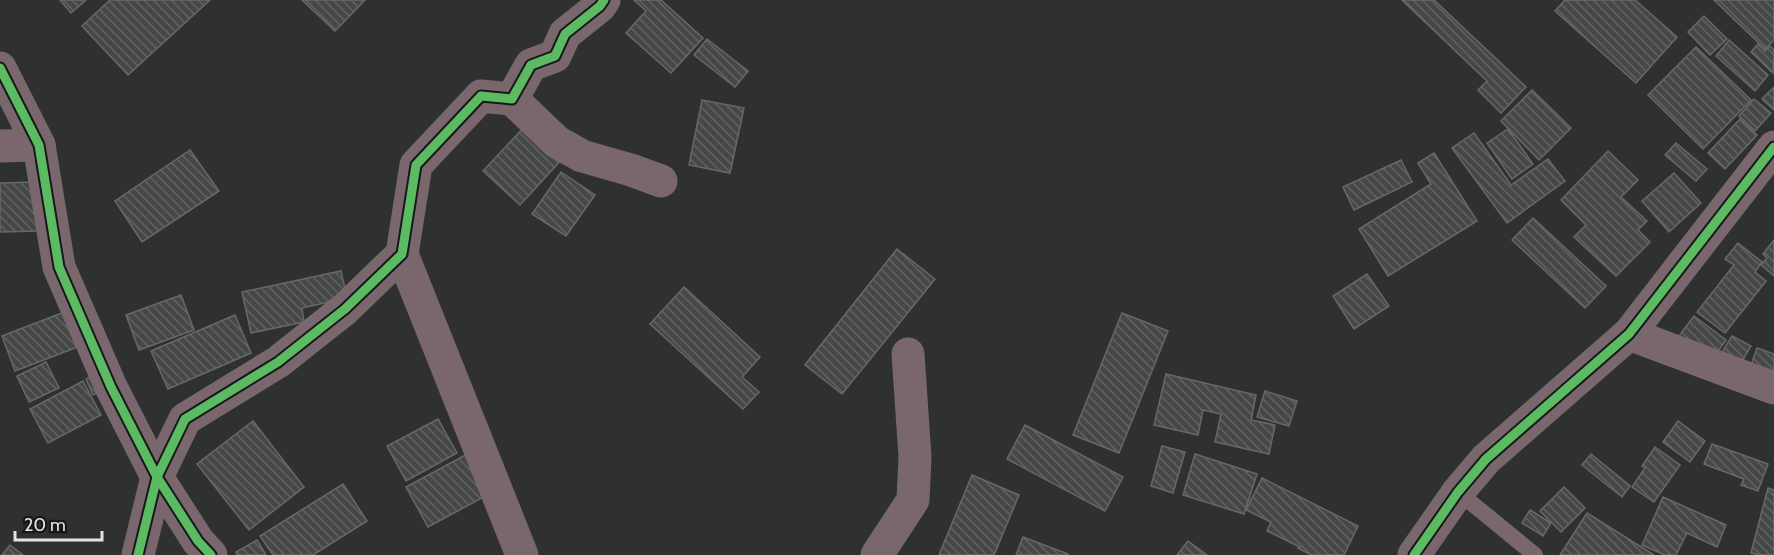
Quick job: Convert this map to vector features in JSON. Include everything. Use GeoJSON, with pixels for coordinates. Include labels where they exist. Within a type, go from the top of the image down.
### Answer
{"type":"FeatureCollection","features":[{"type":"Feature","properties":{"kind":"street"},"geometry":{"type":"LineString","coordinates":[[512,99],[531,65],[555,56],[566,34],[600,6],[604,0]]}},
{"type":"Feature","properties":{"kind":"street"},"geometry":{"type":"LineString","coordinates":[[0,68],[39,145],[59,267],[111,387],[157,477],[198,541],[211,555]]}},
{"type":"Feature","properties":{"kind":"street"},"geometry":{"type":"LineString","coordinates":[[522,555],[402,254],[416,165],[481,96],[512,99],[557,142],[582,156],[632,170],[661,182]]}},
{"type":"Feature","properties":{"kind":"street"},"geometry":{"type":"LineString","coordinates":[[0,146],[39,145]]}},
{"type":"Feature","properties":{"kind":"street"},"geometry":{"type":"LineString","coordinates":[[1414,555],[1458,492],[1486,459],[1629,334],[1774,147]]}},
{"type":"Feature","properties":{"kind":"street"},"geometry":{"type":"LineString","coordinates":[[138,555],[157,477],[185,419],[278,362],[345,309],[402,254]]}},
{"type":"Feature","properties":{"kind":"street"},"geometry":{"type":"LineString","coordinates":[[1629,334],[1774,388]]}},
{"type":"Feature","properties":{"kind":"street"},"geometry":{"type":"LineString","coordinates":[[877,555],[913,500],[915,457],[908,354]]}},
{"type":"Feature","properties":{"kind":"lane"},"geometry":{"type":"LineString","coordinates":[[1458,492],[1535,555]]}},
{"type":"Feature","properties":{"kind":"building"},"geometry":{"type":"Polygon","coordinates":[[[60,0],[86,0],[71,13],[60,0]]]}},
{"type":"Feature","properties":{"kind":"building"},"geometry":{"type":"Polygon","coordinates":[[[110,0],[210,0],[128,75],[82,26],[110,0]]]}},
{"type":"Feature","properties":{"kind":"building"},"geometry":{"type":"Polygon","coordinates":[[[302,0],[365,0],[335,31],[302,0]]]}},
{"type":"Feature","properties":{"kind":"building"},"geometry":{"type":"Polygon","coordinates":[[[634,0],[661,0],[703,38],[671,73],[626,33],[646,11],[634,0]]]}},
{"type":"Feature","properties":{"kind":"building"},"geometry":{"type":"Polygon","coordinates":[[[1402,0],[1434,0],[1526,87],[1501,113],[1478,90],[1487,81],[1402,0]]]}},
{"type":"Feature","properties":{"kind":"building"},"geometry":{"type":"Polygon","coordinates":[[[1565,0],[1635,0],[1677,37],[1636,83],[1555,11],[1565,0]]]}},
{"type":"Feature","properties":{"kind":"building"},"geometry":{"type":"Polygon","coordinates":[[[1714,0],[1774,0],[1774,40],[1765,49],[1714,0]]]}},
{"type":"Feature","properties":{"kind":"building"},"geometry":{"type":"Polygon","coordinates":[[[1704,16],[1727,39],[1710,55],[1688,32],[1704,16]]]}},
{"type":"Feature","properties":{"kind":"building"},"geometry":{"type":"Polygon","coordinates":[[[707,39],[748,71],[735,87],[694,55],[707,39]]]}},
{"type":"Feature","properties":{"kind":"building"},"geometry":{"type":"Polygon","coordinates":[[[1729,40],[1768,75],[1755,91],[1716,56],[1729,40]]]}},
{"type":"Feature","properties":{"kind":"building"},"geometry":{"type":"Polygon","coordinates":[[[1758,44],[1765,51],[1770,46],[1774,50],[1773,73],[1751,52],[1758,44]]]}},
{"type":"Feature","properties":{"kind":"building"},"geometry":{"type":"Polygon","coordinates":[[[1696,47],[1751,100],[1703,149],[1648,95],[1696,47]]]}},
{"type":"Feature","properties":{"kind":"building"},"geometry":{"type":"Polygon","coordinates":[[[1774,87],[1774,110],[1762,99],[1774,87]]]}},
{"type":"Feature","properties":{"kind":"building"},"geometry":{"type":"Polygon","coordinates":[[[1532,90],[1571,128],[1539,160],[1501,121],[1532,90]]]}},
{"type":"Feature","properties":{"kind":"building"},"geometry":{"type":"Polygon","coordinates":[[[1754,99],[1771,113],[1755,131],[1739,116],[1754,99]]]}},
{"type":"Feature","properties":{"kind":"building"},"geometry":{"type":"Polygon","coordinates":[[[702,100],[744,108],[730,173],[689,165],[702,100]]]}},
{"type":"Feature","properties":{"kind":"building"},"geometry":{"type":"Polygon","coordinates":[[[1740,119],[1757,135],[1725,169],[1708,153],[1740,119]]]}},
{"type":"Feature","properties":{"kind":"building"},"geometry":{"type":"Polygon","coordinates":[[[528,123],[564,157],[520,205],[483,171],[528,123]]]}},
{"type":"Feature","properties":{"kind":"building"},"geometry":{"type":"Polygon","coordinates":[[[1508,129],[1533,164],[1512,179],[1487,143],[1508,129]]]}},
{"type":"Feature","properties":{"kind":"building"},"geometry":{"type":"Polygon","coordinates":[[[1474,133],[1511,185],[1548,159],[1565,181],[1507,223],[1452,148],[1474,133]]]}},
{"type":"Feature","properties":{"kind":"building"},"geometry":{"type":"Polygon","coordinates":[[[1676,143],[1707,169],[1696,181],[1665,155],[1676,143]]]}},
{"type":"Feature","properties":{"kind":"building"},"geometry":{"type":"Polygon","coordinates":[[[190,150],[219,191],[142,242],[115,201],[190,150]]]}},
{"type":"Feature","properties":{"kind":"building"},"geometry":{"type":"Polygon","coordinates":[[[1608,151],[1638,180],[1621,197],[1647,221],[1638,230],[1650,242],[1616,276],[1574,237],[1586,225],[1561,200],[1608,151]]]}},
{"type":"Feature","properties":{"kind":"building"},"geometry":{"type":"Polygon","coordinates":[[[1434,153],[1477,221],[1388,276],[1359,229],[1431,184],[1418,163],[1434,153]]]}},
{"type":"Feature","properties":{"kind":"building"},"geometry":{"type":"Polygon","coordinates":[[[1401,160],[1412,182],[1354,210],[1343,187],[1401,160]]]}},
{"type":"Feature","properties":{"kind":"building"},"geometry":{"type":"Polygon","coordinates":[[[561,172],[595,195],[566,236],[532,214],[561,172]]]}},
{"type":"Feature","properties":{"kind":"building"},"geometry":{"type":"Polygon","coordinates":[[[1674,173],[1701,203],[1669,232],[1642,201],[1674,173]]]}},
{"type":"Feature","properties":{"kind":"building"},"geometry":{"type":"Polygon","coordinates":[[[35,182],[37,231],[0,232],[0,183],[35,182]]]}},
{"type":"Feature","properties":{"kind":"building"},"geometry":{"type":"Polygon","coordinates":[[[1533,218],[1606,286],[1585,308],[1512,240],[1533,218]]]}},
{"type":"Feature","properties":{"kind":"building"},"geometry":{"type":"Polygon","coordinates":[[[1774,240],[1774,276],[1761,265],[1767,258],[1763,254],[1774,240]]]}},
{"type":"Feature","properties":{"kind":"building"},"geometry":{"type":"Polygon","coordinates":[[[1738,243],[1762,262],[1755,272],[1766,281],[1725,333],[1697,312],[1734,265],[1725,259],[1738,243]]]}},
{"type":"Feature","properties":{"kind":"building"},"geometry":{"type":"Polygon","coordinates":[[[897,249],[935,279],[842,394],[805,365],[897,249]]]}},
{"type":"Feature","properties":{"kind":"building"},"geometry":{"type":"Polygon","coordinates":[[[341,271],[347,298],[302,308],[304,322],[251,333],[242,292],[341,271]]]}},
{"type":"Feature","properties":{"kind":"building"},"geometry":{"type":"Polygon","coordinates":[[[1367,274],[1389,306],[1354,329],[1333,296],[1367,274]]]}},
{"type":"Feature","properties":{"kind":"building"},"geometry":{"type":"Polygon","coordinates":[[[684,287],[760,357],[742,377],[759,392],[743,409],[650,324],[684,287]]]}},
{"type":"Feature","properties":{"kind":"building"},"geometry":{"type":"Polygon","coordinates":[[[181,295],[194,330],[139,350],[126,315],[181,295]]]}},
{"type":"Feature","properties":{"kind":"building"},"geometry":{"type":"Polygon","coordinates":[[[67,311],[80,346],[15,371],[2,336],[67,311]]]}},
{"type":"Feature","properties":{"kind":"building"},"geometry":{"type":"Polygon","coordinates":[[[1122,313],[1168,331],[1119,453],[1073,435],[1122,313]]]}},
{"type":"Feature","properties":{"kind":"building"},"geometry":{"type":"Polygon","coordinates":[[[235,315],[251,353],[168,389],[151,351],[235,315]]]}},
{"type":"Feature","properties":{"kind":"building"},"geometry":{"type":"Polygon","coordinates":[[[1694,316],[1726,340],[1711,361],[1678,337],[1694,316]]]}},
{"type":"Feature","properties":{"kind":"building"},"geometry":{"type":"Polygon","coordinates":[[[1732,336],[1751,346],[1735,373],[1716,362],[1732,336]]]}},
{"type":"Feature","properties":{"kind":"building"},"geometry":{"type":"Polygon","coordinates":[[[1757,348],[1774,354],[1774,392],[1745,382],[1757,348]]]}},
{"type":"Feature","properties":{"kind":"building"},"geometry":{"type":"Polygon","coordinates":[[[46,362],[59,388],[29,402],[17,376],[46,362]]]}},
{"type":"Feature","properties":{"kind":"building"},"geometry":{"type":"Polygon","coordinates":[[[98,373],[106,388],[93,395],[86,379],[98,373]]]}},
{"type":"Feature","properties":{"kind":"building"},"geometry":{"type":"Polygon","coordinates":[[[1166,374],[1256,395],[1251,420],[1275,425],[1269,454],[1215,442],[1221,414],[1203,410],[1198,435],[1154,425],[1166,374]]]}},
{"type":"Feature","properties":{"kind":"building"},"geometry":{"type":"Polygon","coordinates":[[[83,381],[101,415],[48,443],[30,409],[83,381]]]}},
{"type":"Feature","properties":{"kind":"building"},"geometry":{"type":"Polygon","coordinates":[[[1265,391],[1297,401],[1289,426],[1257,417],[1265,391]]]}},
{"type":"Feature","properties":{"kind":"building"},"geometry":{"type":"Polygon","coordinates":[[[438,419],[457,453],[406,481],[387,446],[438,419]]]}},
{"type":"Feature","properties":{"kind":"building"},"geometry":{"type":"Polygon","coordinates":[[[253,421],[304,487],[249,530],[197,464],[253,421]]]}},
{"type":"Feature","properties":{"kind":"building"},"geometry":{"type":"Polygon","coordinates":[[[1678,421],[1705,441],[1690,462],[1663,442],[1678,421]]]}},
{"type":"Feature","properties":{"kind":"building"},"geometry":{"type":"Polygon","coordinates":[[[1025,425],[1123,477],[1105,511],[1007,459],[1025,425]]]}},
{"type":"Feature","properties":{"kind":"building"},"geometry":{"type":"Polygon","coordinates":[[[1712,444],[1768,464],[1758,491],[1741,485],[1744,479],[1704,464],[1712,444]]]}},
{"type":"Feature","properties":{"kind":"building"},"geometry":{"type":"Polygon","coordinates":[[[1162,446],[1185,452],[1173,493],[1151,486],[1162,446]]]}},
{"type":"Feature","properties":{"kind":"building"},"geometry":{"type":"Polygon","coordinates":[[[1655,447],[1680,465],[1654,502],[1632,487],[1655,447]]]}},
{"type":"Feature","properties":{"kind":"building"},"geometry":{"type":"Polygon","coordinates":[[[469,453],[491,493],[428,527],[406,487],[469,453]]]}},
{"type":"Feature","properties":{"kind":"building"},"geometry":{"type":"Polygon","coordinates":[[[1195,454],[1257,474],[1244,514],[1183,495],[1195,454]]]}},
{"type":"Feature","properties":{"kind":"building"},"geometry":{"type":"Polygon","coordinates":[[[1591,454],[1630,486],[1622,497],[1582,465],[1591,454]]]}},
{"type":"Feature","properties":{"kind":"building"},"geometry":{"type":"Polygon","coordinates":[[[972,475],[1019,495],[994,555],[939,555],[972,475]]]}},
{"type":"Feature","properties":{"kind":"building"},"geometry":{"type":"Polygon","coordinates":[[[1262,478],[1358,526],[1344,555],[1311,555],[1267,531],[1271,522],[1246,510],[1262,478]]]}},
{"type":"Feature","properties":{"kind":"building"},"geometry":{"type":"Polygon","coordinates":[[[343,484],[367,521],[313,555],[273,555],[260,536],[343,484]]]}},
{"type":"Feature","properties":{"kind":"building"},"geometry":{"type":"Polygon","coordinates":[[[1564,487],[1585,508],[1561,532],[1540,511],[1564,487]]]}},
{"type":"Feature","properties":{"kind":"building"},"geometry":{"type":"Polygon","coordinates":[[[1768,488],[1774,490],[1774,555],[1760,555],[1751,553],[1768,488]]]}},
{"type":"Feature","properties":{"kind":"building"},"geometry":{"type":"Polygon","coordinates":[[[1663,497],[1726,525],[1717,547],[1687,533],[1676,555],[1665,555],[1642,545],[1663,497]]]}},
{"type":"Feature","properties":{"kind":"building"},"geometry":{"type":"Polygon","coordinates":[[[1530,510],[1551,523],[1543,536],[1522,523],[1530,510]]]}},
{"type":"Feature","properties":{"kind":"building"},"geometry":{"type":"Polygon","coordinates":[[[1587,513],[1654,555],[1560,555],[1587,513]]]}},
{"type":"Feature","properties":{"kind":"building"},"geometry":{"type":"Polygon","coordinates":[[[1023,537],[1068,554],[1068,555],[1016,555],[1023,537]]]}},
{"type":"Feature","properties":{"kind":"building"},"geometry":{"type":"Polygon","coordinates":[[[257,540],[266,555],[237,555],[236,552],[257,540]]]}},
{"type":"Feature","properties":{"kind":"building"},"geometry":{"type":"Polygon","coordinates":[[[1188,541],[1207,555],[1177,555],[1188,541]]]}},
{"type":"Feature","properties":{"kind":"building"},"geometry":{"type":"Polygon","coordinates":[[[10,545],[23,555],[2,555],[10,545]]]}},
{"type":"Feature","properties":{"kind":"cycle path"},"geometry":{"type":"LineString","coordinates":[[138,555],[157,477],[185,419],[278,362],[345,309],[402,254],[416,165],[481,96],[512,99],[531,65],[555,56],[565,34],[600,6],[604,0]]}},
{"type":"Feature","properties":{"kind":"cycle path"},"geometry":{"type":"LineString","coordinates":[[0,68],[39,145],[59,267],[111,387],[157,477],[198,541],[211,555]]}},
{"type":"Feature","properties":{"kind":"cycle path"},"geometry":{"type":"LineString","coordinates":[[1414,555],[1458,492],[1486,459],[1629,334],[1774,147]]}}]}
